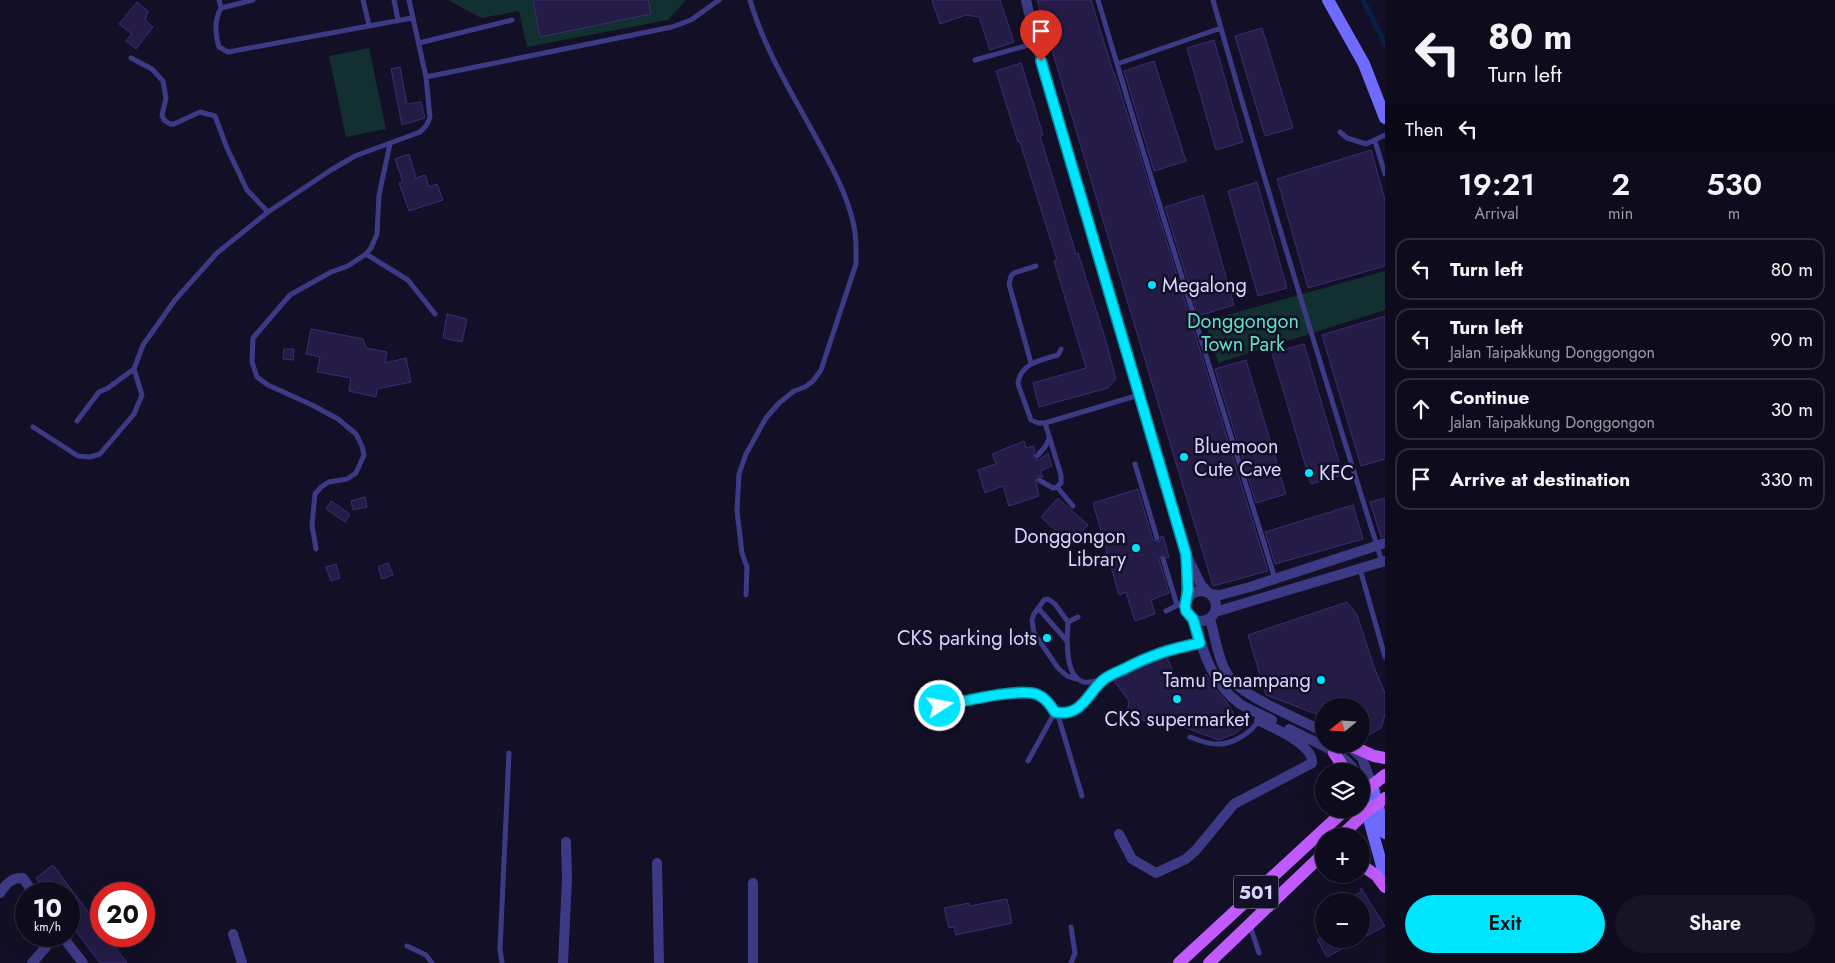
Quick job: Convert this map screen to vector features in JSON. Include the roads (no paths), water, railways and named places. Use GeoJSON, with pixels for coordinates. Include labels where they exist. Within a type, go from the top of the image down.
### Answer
{"type":"FeatureCollection","features":[{"type":"Feature","properties":{"kind":"main road"},"geometry":{"type":"LineString","coordinates":[[1334,753],[1341,763]]}},
{"type":"Feature","properties":{"kind":"main road"},"geometry":{"type":"LineString","coordinates":[[1367,753],[1385,758]]}},
{"type":"Feature","properties":{"kind":"main road"},"geometry":{"type":"LineString","coordinates":[[1370,786],[1385,775]]}},
{"type":"Feature","properties":{"kind":"main road","name":"501"},"geometry":{"type":"LineString","coordinates":[[1370,809],[1381,801]]}},
{"type":"Feature","properties":{"kind":"main road","name":"501"},"geometry":{"type":"LineString","coordinates":[[1344,828],[1358,818]]}},
{"type":"Feature","properties":{"kind":"main road","name":"501"},"geometry":{"type":"LineString","coordinates":[[1179,963],[1315,851]]}},
{"type":"Feature","properties":{"kind":"main road","name":"501"},"geometry":{"type":"LineString","coordinates":[[1209,963],[1315,861]]}},
{"type":"Feature","properties":{"kind":"main road"},"geometry":{"type":"LineString","coordinates":[[1290,884],[1315,869]]}},
{"type":"Feature","properties":{"kind":"main road"},"geometry":{"type":"LineString","coordinates":[[1370,871],[1385,886]]}},
{"type":"Feature","properties":{"kind":"street"},"geometry":{"type":"LineString","coordinates":[[1020,0],[1031,25]]}},
{"type":"Feature","properties":{"kind":"street"},"geometry":{"type":"LineString","coordinates":[[1026,0],[1036,43],[1186,554],[1201,585],[1216,602],[1208,632],[1200,643]]}},
{"type":"Feature","properties":{"kind":"street"},"geometry":{"type":"LineString","coordinates":[[1328,0],[1364,64],[1385,118]]}},
{"type":"Feature","properties":{"kind":"street"},"geometry":{"type":"LineString","coordinates":[[1364,64],[1370,70],[1385,95]]}},
{"type":"Feature","properties":{"kind":"street"},"geometry":{"type":"LineString","coordinates":[[1181,603],[1196,591],[1220,596],[1381,545]]}},
{"type":"Feature","properties":{"kind":"street"},"geometry":{"type":"LineString","coordinates":[[1181,603],[1188,590],[1186,554]]}},
{"type":"Feature","properties":{"kind":"street"},"geometry":{"type":"LineString","coordinates":[[1193,619],[1201,622],[1212,615],[1384,562]]}},
{"type":"Feature","properties":{"kind":"street"},"geometry":{"type":"LineString","coordinates":[[1118,834],[1132,859],[1156,873],[1186,859],[1196,850],[1234,804],[1312,763],[1312,756],[1289,735],[1260,718],[1221,686],[1214,676],[1200,643],[1193,619],[1181,603]]}},
{"type":"Feature","properties":{"kind":"street"},"geometry":{"type":"LineString","coordinates":[[1212,615],[1225,669],[1230,678],[1251,696],[1315,728]]}},
{"type":"Feature","properties":{"kind":"street"},"geometry":{"type":"LineString","coordinates":[[1260,718],[1315,744]]}},
{"type":"Feature","properties":{"kind":"street"},"geometry":{"type":"LineString","coordinates":[[1334,753],[1349,763]]}},
{"type":"Feature","properties":{"kind":"street"},"geometry":{"type":"LineString","coordinates":[[1356,753],[1362,758],[1362,763]]}},
{"type":"Feature","properties":{"kind":"street"},"geometry":{"type":"LineString","coordinates":[[1370,795],[1381,801],[1385,832]]}},
{"type":"Feature","properties":{"kind":"street"},"geometry":{"type":"LineString","coordinates":[[1368,818],[1385,877]]}},
{"type":"Feature","properties":{"kind":"street"},"geometry":{"type":"LineString","coordinates":[[563,963],[567,879],[566,842]]}},
{"type":"Feature","properties":{"kind":"street"},"geometry":{"type":"LineString","coordinates":[[657,863],[659,963]]}},
{"type":"Feature","properties":{"kind":"street"},"geometry":{"type":"LineString","coordinates":[[0,893],[10,881],[18,877],[24,878],[26,882]]}},
{"type":"Feature","properties":{"kind":"street"},"geometry":{"type":"LineString","coordinates":[[753,883],[753,963]]}},
{"type":"Feature","properties":{"kind":"street"},"geometry":{"type":"LineString","coordinates":[[233,934],[242,963]]}},
{"type":"Feature","properties":{"kind":"street"},"geometry":{"type":"LineString","coordinates":[[32,963],[46,947]]}},
{"type":"Feature","properties":{"kind":"street"},"geometry":{"type":"LineString","coordinates":[[71,947],[83,963]]}},
{"type":"Feature","properties":{"kind":"lane"},"geometry":{"type":"LineString","coordinates":[[219,0],[221,8],[216,17],[215,35],[219,47],[228,52],[412,18]]}},
{"type":"Feature","properties":{"kind":"lane"},"geometry":{"type":"LineString","coordinates":[[221,8],[252,0]]}},
{"type":"Feature","properties":{"kind":"lane"},"geometry":{"type":"LineString","coordinates":[[363,0],[368,25]]}},
{"type":"Feature","properties":{"kind":"lane"},"geometry":{"type":"LineString","coordinates":[[394,0],[398,20]]}},
{"type":"Feature","properties":{"kind":"lane"},"geometry":{"type":"LineString","coordinates":[[77,421],[99,392],[134,370],[143,345],[175,300],[217,253],[268,212],[316,179],[347,161],[420,132],[426,126],[430,118],[426,77],[408,0]]}},
{"type":"Feature","properties":{"kind":"lane"},"geometry":{"type":"LineString","coordinates":[[426,77],[672,27],[691,20],[719,0]]}},
{"type":"Feature","properties":{"kind":"lane"},"geometry":{"type":"LineString","coordinates":[[746,595],[747,567],[742,553],[738,511],[739,474],[746,454],[766,418],[779,403],[794,391],[805,387],[813,381],[821,370],[856,264],[854,222],[839,181],[774,62],[756,21],[750,0]]}},
{"type":"Feature","properties":{"kind":"lane"},"geometry":{"type":"LineString","coordinates":[[1098,0],[1275,579]]}},
{"type":"Feature","properties":{"kind":"lane"},"geometry":{"type":"LineString","coordinates":[[1213,0],[1296,282],[1381,545],[1384,562]]}},
{"type":"Feature","properties":{"kind":"lane"},"geometry":{"type":"LineString","coordinates":[[419,43],[512,20]]}},
{"type":"Feature","properties":{"kind":"lane"},"geometry":{"type":"LineString","coordinates":[[1118,64],[1221,28]]}},
{"type":"Feature","properties":{"kind":"lane"},"geometry":{"type":"LineString","coordinates":[[975,60],[1036,43]]}},
{"type":"Feature","properties":{"kind":"lane"},"geometry":{"type":"LineString","coordinates":[[131,58],[152,69],[163,82],[166,98],[162,115],[164,120],[174,124],[200,112],[215,116],[226,148],[248,190],[268,212]]}},
{"type":"Feature","properties":{"kind":"lane"},"geometry":{"type":"LineString","coordinates":[[1340,132],[1346,138],[1366,144],[1385,135]]}},
{"type":"Feature","properties":{"kind":"lane"},"geometry":{"type":"LineString","coordinates":[[1375,141],[1385,174]]}},
{"type":"Feature","properties":{"kind":"lane"},"geometry":{"type":"LineString","coordinates":[[316,549],[312,525],[315,494],[320,487],[330,482],[347,479],[356,474],[364,456],[362,446],[356,434],[338,419],[268,385],[257,377],[252,362],[253,338],[290,295],[331,272],[348,266],[366,254],[371,248],[377,234],[379,195],[390,144]]}},
{"type":"Feature","properties":{"kind":"lane"},"geometry":{"type":"LineString","coordinates":[[366,254],[408,280],[435,314]]}},
{"type":"Feature","properties":{"kind":"lane"},"geometry":{"type":"LineString","coordinates":[[1031,363],[1009,284],[1014,273],[1036,266]]}},
{"type":"Feature","properties":{"kind":"lane"},"geometry":{"type":"LineString","coordinates":[[1061,349],[1058,355],[1031,363],[1024,371],[1018,384],[1031,420],[1045,423],[1139,395]]}},
{"type":"Feature","properties":{"kind":"lane"},"geometry":{"type":"LineString","coordinates":[[33,427],[78,456],[90,457],[100,454],[134,414],[142,395],[134,370]]}},
{"type":"Feature","properties":{"kind":"lane"},"geometry":{"type":"LineString","coordinates":[[1045,423],[1061,475],[1061,483],[1058,487]]}},
{"type":"Feature","properties":{"kind":"lane"},"geometry":{"type":"LineString","coordinates":[[1037,456],[1046,447],[1050,438]]}},
{"type":"Feature","properties":{"kind":"lane"},"geometry":{"type":"LineString","coordinates":[[1135,464],[1157,538]]}},
{"type":"Feature","properties":{"kind":"lane"},"geometry":{"type":"LineString","coordinates":[[1039,480],[1053,488],[1058,487]]}},
{"type":"Feature","properties":{"kind":"lane"},"geometry":{"type":"LineString","coordinates":[[1058,487],[1073,506]]}},
{"type":"Feature","properties":{"kind":"lane"},"geometry":{"type":"LineString","coordinates":[[1163,559],[1181,603],[1166,610]]}},
{"type":"Feature","properties":{"kind":"lane"},"geometry":{"type":"LineString","coordinates":[[1360,569],[1385,657]]}},
{"type":"Feature","properties":{"kind":"lane"},"geometry":{"type":"LineString","coordinates":[[1077,679],[1072,672],[1066,641],[1068,622],[1052,601],[1044,600],[1032,620],[1034,633],[1058,668],[1067,676],[1086,683],[1104,680],[1166,650],[1200,643]]}},
{"type":"Feature","properties":{"kind":"lane"},"geometry":{"type":"LineString","coordinates":[[1038,608],[1066,641]]}},
{"type":"Feature","properties":{"kind":"lane"},"geometry":{"type":"LineString","coordinates":[[1068,622],[1078,617]]}},
{"type":"Feature","properties":{"kind":"lane"},"geometry":{"type":"LineString","coordinates":[[1056,712],[1063,714],[1079,708],[1104,680]]}},
{"type":"Feature","properties":{"kind":"lane"},"geometry":{"type":"LineString","coordinates":[[940,706],[1010,693],[1026,692],[1037,694],[1048,702],[1056,712],[1082,796]]}},
{"type":"Feature","properties":{"kind":"lane"},"geometry":{"type":"LineString","coordinates":[[1028,761],[1056,712]]}},
{"type":"Feature","properties":{"kind":"lane"},"geometry":{"type":"LineString","coordinates":[[1190,737],[1216,744],[1224,743],[1240,737],[1260,718]]}},
{"type":"Feature","properties":{"kind":"lane"},"geometry":{"type":"LineString","coordinates":[[502,963],[500,949],[509,752]]}},
{"type":"Feature","properties":{"kind":"lane"},"geometry":{"type":"LineString","coordinates":[[1250,924],[1259,953]]}},
{"type":"Feature","properties":{"kind":"lane"},"geometry":{"type":"LineString","coordinates":[[1071,927],[1075,953],[1071,963]]}},
{"type":"Feature","properties":{"kind":"lane"},"geometry":{"type":"LineString","coordinates":[[407,946],[426,955],[432,963]]}},
{"type":"Feature","properties":{"kind":"water"},"geometry":{"type":"Polygon","coordinates":[[[1360,0],[1366,0],[1385,38],[1385,49],[1360,0]]]}},
{"type":"Feature","properties":{"kind":"place","name":"Megalong"},"geometry":{"type":"Point","coordinates":[1152,285]}},
{"type":"Feature","properties":{"kind":"place","name":"Bluemoon Cute Cave"},"geometry":{"type":"Point","coordinates":[1184,457]}},
{"type":"Feature","properties":{"kind":"place","name":"KFC"},"geometry":{"type":"Point","coordinates":[1309,473]}},
{"type":"Feature","properties":{"kind":"place","name":"Donggongon Library"},"geometry":{"type":"Point","coordinates":[1136,548]}},
{"type":"Feature","properties":{"kind":"place","name":"CKS parking lots"},"geometry":{"type":"Point","coordinates":[1047,638]}},
{"type":"Feature","properties":{"kind":"place","name":"Tamu Penampang"},"geometry":{"type":"Point","coordinates":[1321,680]}},
{"type":"Feature","properties":{"kind":"place","name":"CKS supermarket"},"geometry":{"type":"Point","coordinates":[1177,699]}},
{"type":"Feature","properties":{"kind":"park label","name":"Donggongon Town Park"},"geometry":{"type":"Point","coordinates":[1243,332]}}]}
